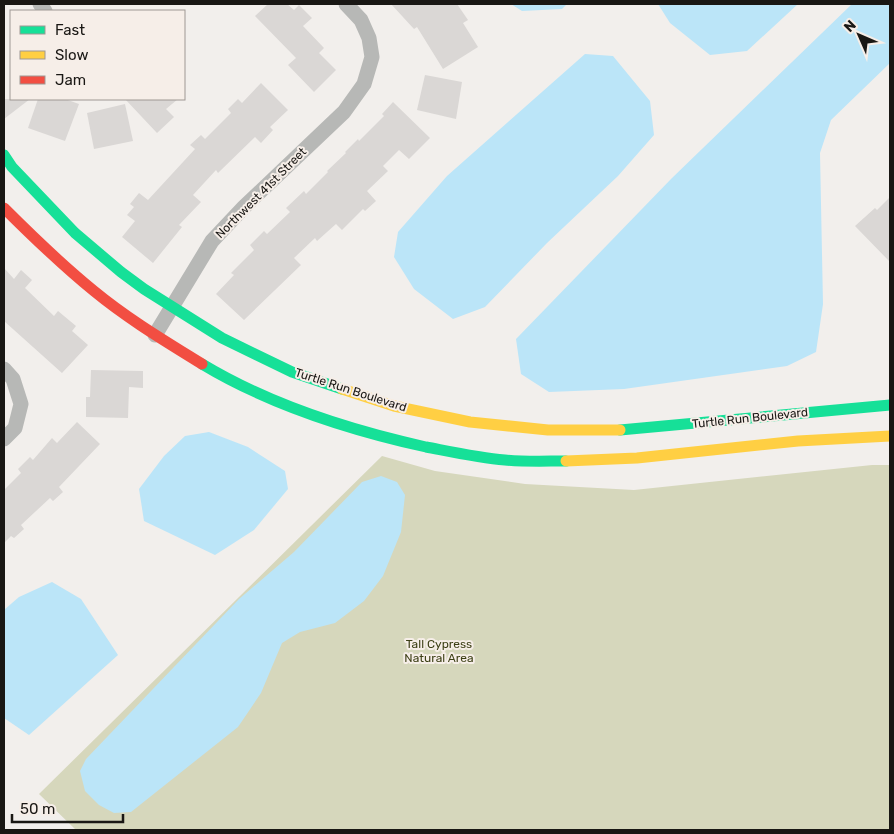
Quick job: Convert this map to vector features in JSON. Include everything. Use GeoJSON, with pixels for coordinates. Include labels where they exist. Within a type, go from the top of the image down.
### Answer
{"type":"FeatureCollection","features":[{"type":"Feature","properties":{"kind":"street","name":"Northwest 41st Street"},"geometry":{"type":"LineString","coordinates":[[155,335],[212,242],[244,206],[344,112],[364,84],[372,57],[370,38],[361,20],[346,4]]}},
{"type":"Feature","properties":{"kind":"street","name":"Turtle Run Boulevard"},"geometry":{"type":"LineString","coordinates":[[4,155],[12,167],[75,233],[120,272],[172,306],[222,338],[262,359],[292,372],[394,406],[470,422],[548,430],[633,430],[890,405]]}},
{"type":"Feature","properties":{"kind":"street"},"geometry":{"type":"LineString","coordinates":[[4,208],[39,243],[95,292],[155,335],[227,379],[306,413],[385,438],[450,452],[504,460],[575,461],[637,458],[798,442],[890,436]]}},
{"type":"Feature","properties":{"kind":"street"},"geometry":{"type":"LineString","coordinates":[[4,369],[13,378],[21,404],[15,428],[4,439]]}},
{"type":"Feature","properties":{"kind":"green space","name":"Tall Cypress Natural Area"},"geometry":{"type":"Polygon","coordinates":[[[382,456],[435,471],[525,484],[634,490],[872,465],[890,465],[890,830],[76,830],[39,794],[382,456]]]}},
{"type":"Feature","properties":{"kind":"water"},"geometry":{"type":"Polygon","coordinates":[[[511,4],[567,4],[562,9],[522,11],[511,4]]]}},
{"type":"Feature","properties":{"kind":"water"},"geometry":{"type":"Polygon","coordinates":[[[658,4],[798,4],[747,51],[710,55],[670,23],[658,4]]]}},
{"type":"Feature","properties":{"kind":"water"},"geometry":{"type":"Polygon","coordinates":[[[852,4],[890,4],[890,63],[831,120],[820,153],[823,304],[816,352],[787,366],[624,389],[549,392],[521,374],[516,339],[672,178],[852,4]]]}},
{"type":"Feature","properties":{"kind":"water"},"geometry":{"type":"Polygon","coordinates":[[[585,54],[613,56],[650,101],[654,135],[618,176],[547,243],[485,307],[453,319],[414,289],[394,257],[398,232],[447,176],[585,54]]]}},
{"type":"Feature","properties":{"kind":"water"},"geometry":{"type":"Polygon","coordinates":[[[209,432],[248,447],[285,471],[288,489],[254,530],[215,555],[144,521],[139,489],[164,456],[185,436],[209,432]]]}},
{"type":"Feature","properties":{"kind":"water"},"geometry":{"type":"Polygon","coordinates":[[[381,476],[397,482],[405,495],[401,532],[383,576],[364,601],[335,623],[300,632],[282,643],[261,693],[238,727],[131,812],[114,813],[99,805],[85,791],[80,771],[86,759],[239,599],[294,552],[362,482],[381,476]]]}},
{"type":"Feature","properties":{"kind":"water"},"geometry":{"type":"Polygon","coordinates":[[[52,582],[81,599],[118,655],[29,735],[4,718],[4,610],[19,597],[52,582]]]}},
{"type":"Feature","properties":{"kind":"building"},"geometry":{"type":"Polygon","coordinates":[[[268,4],[287,4],[294,10],[299,5],[312,18],[303,26],[324,48],[319,53],[336,70],[314,92],[288,65],[296,58],[255,16],[268,4]]]}},
{"type":"Feature","properties":{"kind":"building"},"geometry":{"type":"Polygon","coordinates":[[[391,4],[457,4],[468,20],[463,23],[478,47],[443,69],[417,27],[414,29],[391,4]]]}},
{"type":"Feature","properties":{"kind":"building"},"geometry":{"type":"Polygon","coordinates":[[[425,75],[462,82],[456,119],[417,110],[425,75]]]}},
{"type":"Feature","properties":{"kind":"building"},"geometry":{"type":"Polygon","coordinates":[[[261,83],[288,110],[270,127],[273,130],[261,143],[255,137],[218,173],[216,170],[193,195],[201,202],[179,225],[182,227],[153,263],[122,237],[135,221],[127,215],[134,207],[130,204],[139,193],[148,200],[195,149],[190,145],[201,135],[205,139],[231,113],[228,109],[238,99],[242,103],[261,83]]]}},
{"type":"Feature","properties":{"kind":"building"},"geometry":{"type":"Polygon","coordinates":[[[4,99],[29,100],[4,119],[4,99]]]}},
{"type":"Feature","properties":{"kind":"building"},"geometry":{"type":"Polygon","coordinates":[[[38,100],[68,100],[79,104],[65,141],[28,128],[38,100]]]}},
{"type":"Feature","properties":{"kind":"building"},"geometry":{"type":"Polygon","coordinates":[[[126,100],[177,100],[166,109],[174,117],[157,133],[126,100]]]}},
{"type":"Feature","properties":{"kind":"building"},"geometry":{"type":"Polygon","coordinates":[[[393,102],[430,138],[409,159],[399,150],[383,166],[388,171],[367,191],[376,201],[365,211],[363,209],[342,230],[336,224],[317,241],[315,238],[294,258],[301,265],[244,320],[216,294],[234,275],[231,273],[254,250],[250,245],[264,231],[267,234],[290,212],[286,208],[304,191],[306,194],[358,139],[359,141],[384,116],[382,114],[393,102]]]}},
{"type":"Feature","properties":{"kind":"building"},"geometry":{"type":"Polygon","coordinates":[[[125,104],[133,141],[94,149],[87,113],[125,104]]]}},
{"type":"Feature","properties":{"kind":"building"},"geometry":{"type":"Polygon","coordinates":[[[890,197],[890,262],[855,226],[875,208],[877,210],[890,197]]]}},
{"type":"Feature","properties":{"kind":"building"},"geometry":{"type":"Polygon","coordinates":[[[4,268],[14,279],[21,270],[32,280],[25,288],[54,316],[58,311],[76,326],[72,331],[88,345],[62,373],[4,321],[4,268]]]}},
{"type":"Feature","properties":{"kind":"building"},"geometry":{"type":"Polygon","coordinates":[[[91,370],[143,371],[143,388],[129,387],[128,418],[86,417],[86,397],[90,397],[91,370]]]}},
{"type":"Feature","properties":{"kind":"building"},"geometry":{"type":"Polygon","coordinates":[[[77,422],[100,444],[59,487],[63,492],[53,501],[50,498],[21,525],[24,529],[14,538],[11,536],[4,543],[4,490],[21,473],[18,469],[30,457],[33,460],[52,438],[57,443],[77,422]]]}},
{"type":"Feature","properties":{"kind":"traffic: fast"},"geometry":{"type":"LineString","coordinates":[[4,155],[12,167],[75,233],[144,289],[222,338],[292,372],[342,389]]}},
{"type":"Feature","properties":{"kind":"traffic: fast"},"geometry":{"type":"LineString","coordinates":[[202,364],[228,379],[282,404],[368,433],[426,447],[485,458],[520,461],[566,461]]}},
{"type":"Feature","properties":{"kind":"traffic: fast"},"geometry":{"type":"LineString","coordinates":[[620,430],[890,405]]}},
{"type":"Feature","properties":{"kind":"traffic: slow"},"geometry":{"type":"LineString","coordinates":[[342,389],[394,406],[470,422],[548,430],[620,430]]}},
{"type":"Feature","properties":{"kind":"traffic: slow"},"geometry":{"type":"LineString","coordinates":[[566,461],[637,458],[798,441],[890,436]]}},
{"type":"Feature","properties":{"kind":"traffic: jam"},"geometry":{"type":"LineString","coordinates":[[4,208],[59,261],[107,301],[202,364]]}}]}
